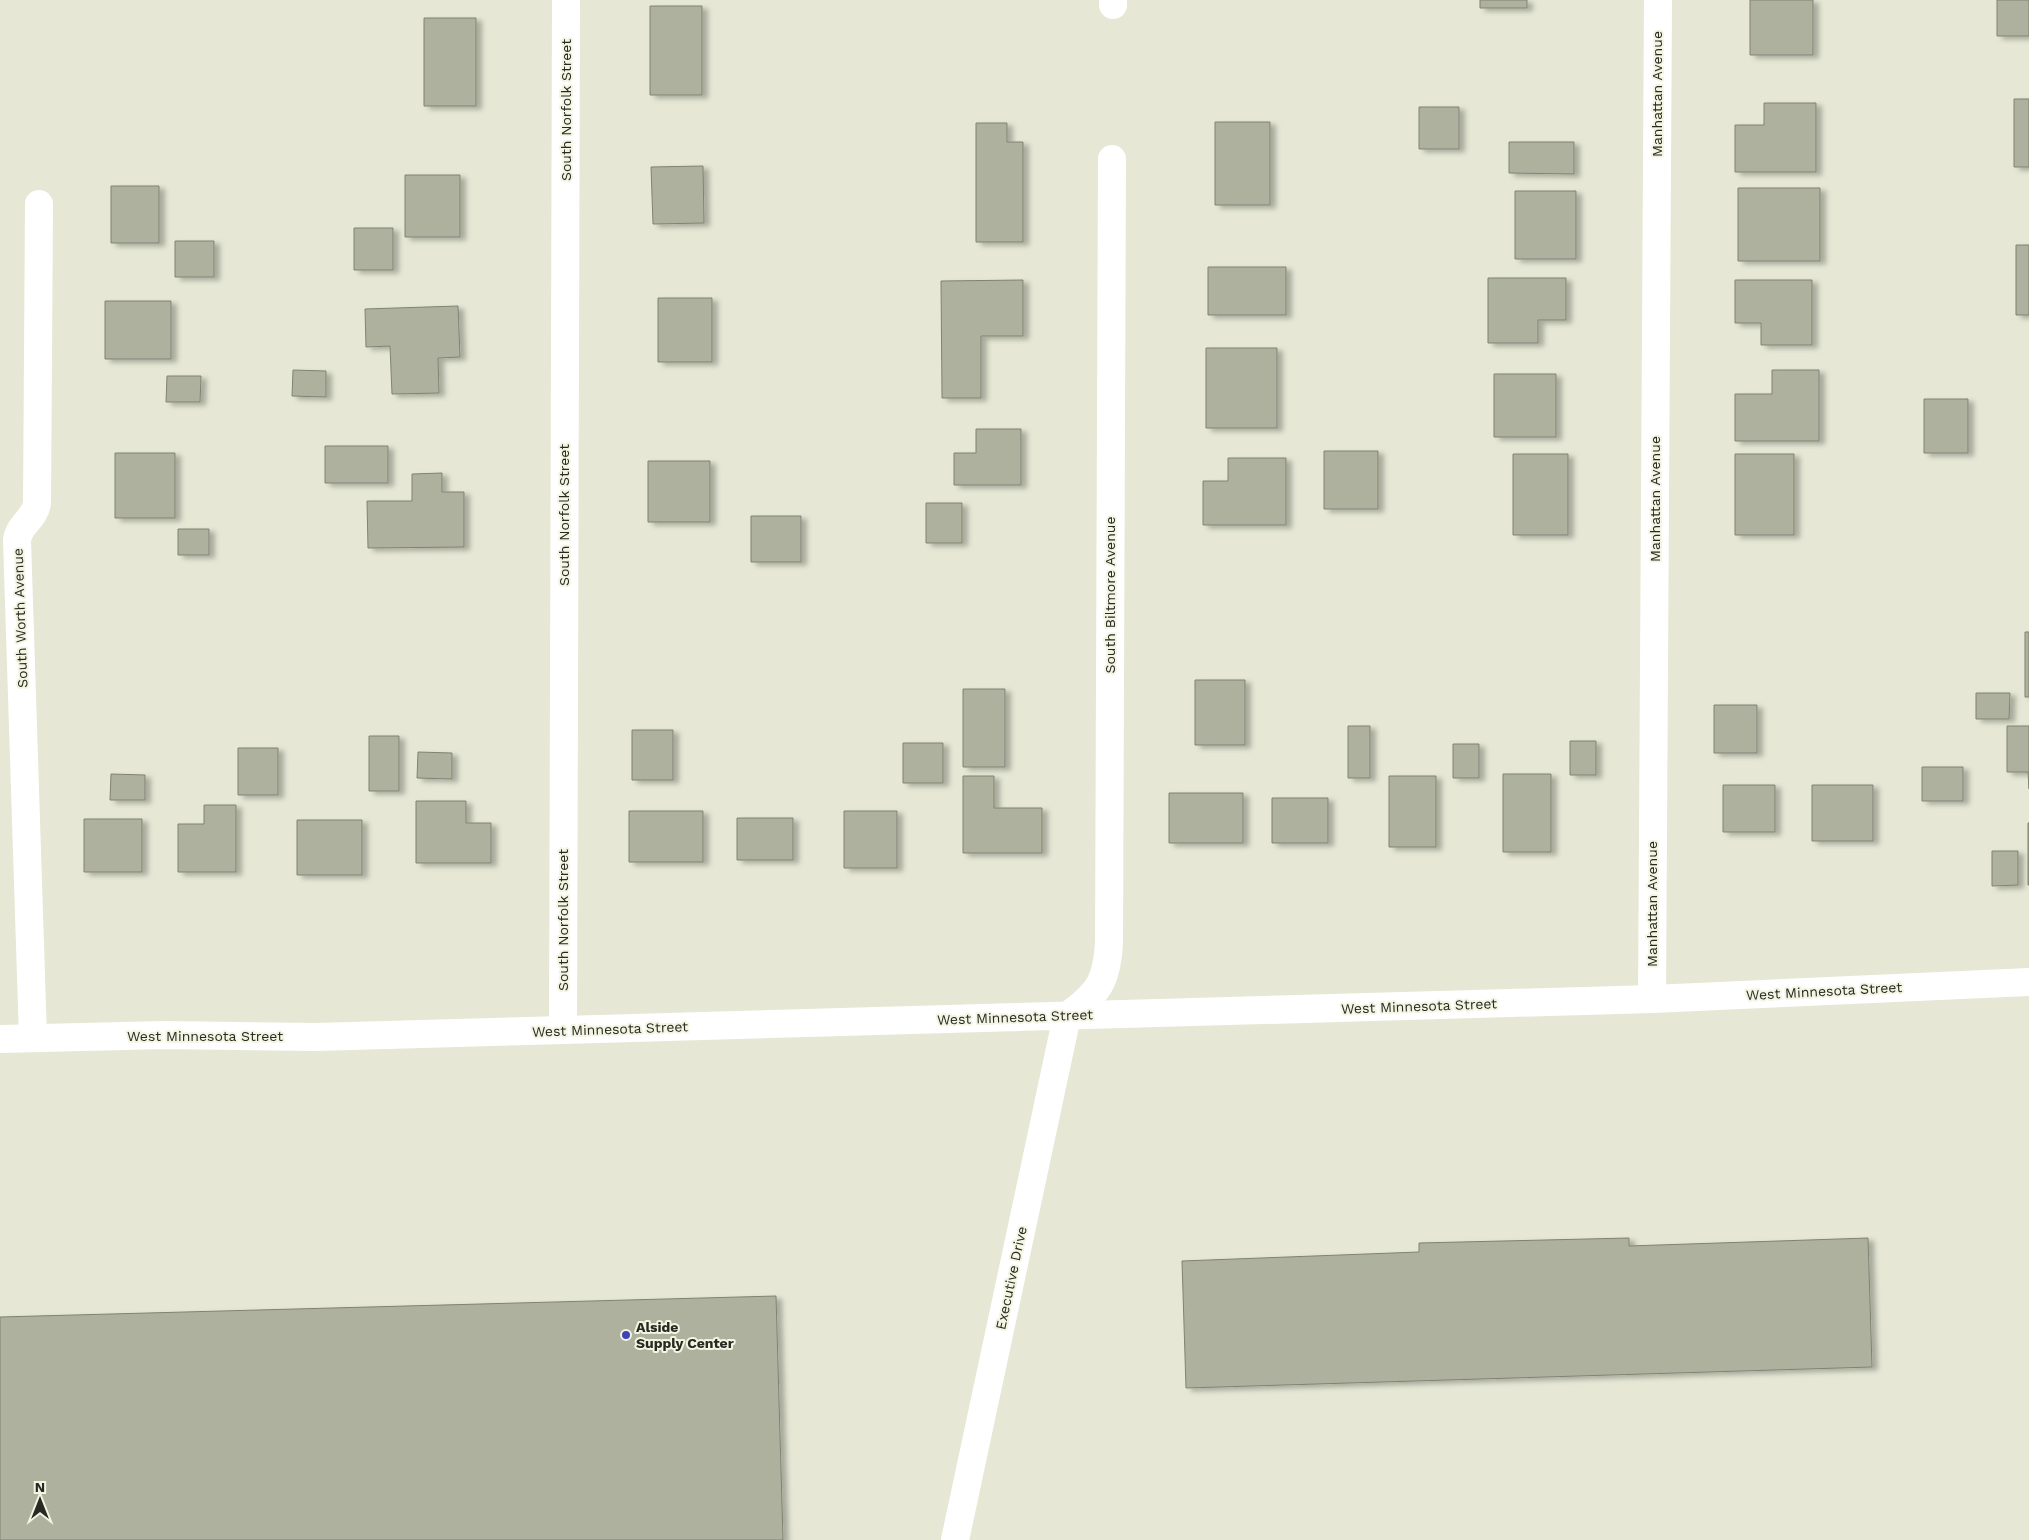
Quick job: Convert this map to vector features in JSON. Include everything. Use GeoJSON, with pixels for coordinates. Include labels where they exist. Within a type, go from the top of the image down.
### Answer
{"type":"FeatureCollection","features":[{"type":"Feature","properties":{"kind":"street","name":"South Norfolk Street"},"geometry":{"type":"LineString","coordinates":[[563,1030],[566,0]]}},
{"type":"Feature","properties":{"kind":"street","name":"Manhattan Avenue"},"geometry":{"type":"LineString","coordinates":[[1652,999],[1658,0]]}},
{"type":"Feature","properties":{"kind":"street","name":"South Biltmore Avenue"},"geometry":{"type":"LineString","coordinates":[[1067,1016],[1088,1000],[1101,983],[1106,968],[1109,942],[1112,159]]}},
{"type":"Feature","properties":{"kind":"street","name":"South Worth Avenue"},"geometry":{"type":"LineString","coordinates":[[33,1038],[17,540],[19,529],[34,514],[37,503],[39,204]]}},
{"type":"Feature","properties":{"kind":"street","name":"West Minnesota Street"},"geometry":{"type":"LineString","coordinates":[[0,1039],[164,1035],[316,1037],[1067,1016],[1652,999],[2029,982]]}},
{"type":"Feature","properties":{"kind":"street","name":"Executive Drive"},"geometry":{"type":"LineString","coordinates":[[955,1540],[1067,1016]]}},
{"type":"Feature","properties":{"kind":"building"},"geometry":{"type":"Polygon","coordinates":[[[1480,0],[1527,0],[1527,8],[1480,8],[1480,0]]]}},
{"type":"Feature","properties":{"kind":"building"},"geometry":{"type":"Polygon","coordinates":[[[1750,0],[1813,0],[1813,55],[1750,55],[1750,0]]]}},
{"type":"Feature","properties":{"kind":"building"},"geometry":{"type":"Polygon","coordinates":[[[1997,0],[2029,0],[2029,36],[1997,36],[1997,0]]]}},
{"type":"Feature","properties":{"kind":"building"},"geometry":{"type":"Polygon","coordinates":[[[650,6],[702,6],[702,95],[650,95],[650,6]]]}},
{"type":"Feature","properties":{"kind":"building"},"geometry":{"type":"Polygon","coordinates":[[[424,18],[476,18],[476,106],[424,106],[424,18]]]}},
{"type":"Feature","properties":{"kind":"building"},"geometry":{"type":"Polygon","coordinates":[[[2014,99],[2029,99],[2029,167],[2014,167],[2014,99]]]}},
{"type":"Feature","properties":{"kind":"building"},"geometry":{"type":"Polygon","coordinates":[[[1764,103],[1816,103],[1816,172],[1735,172],[1735,125],[1764,125],[1764,103]]]}},
{"type":"Feature","properties":{"kind":"building"},"geometry":{"type":"Polygon","coordinates":[[[1419,107],[1459,107],[1459,149],[1419,149],[1419,107]]]}},
{"type":"Feature","properties":{"kind":"building"},"geometry":{"type":"Polygon","coordinates":[[[1215,122],[1270,122],[1270,205],[1215,205],[1215,122]]]}},
{"type":"Feature","properties":{"kind":"building"},"geometry":{"type":"Polygon","coordinates":[[[976,123],[1007,123],[1007,142],[1023,142],[1023,242],[976,242],[976,123]]]}},
{"type":"Feature","properties":{"kind":"building"},"geometry":{"type":"Polygon","coordinates":[[[1509,142],[1574,142],[1574,174],[1509,173],[1509,142]]]}},
{"type":"Feature","properties":{"kind":"building"},"geometry":{"type":"Polygon","coordinates":[[[703,166],[704,223],[653,224],[651,167],[703,166]]]}},
{"type":"Feature","properties":{"kind":"building"},"geometry":{"type":"Polygon","coordinates":[[[405,175],[460,175],[460,237],[405,237],[405,175]]]}},
{"type":"Feature","properties":{"kind":"building"},"geometry":{"type":"Polygon","coordinates":[[[111,186],[159,186],[159,243],[111,243],[111,186]]]}},
{"type":"Feature","properties":{"kind":"building"},"geometry":{"type":"Polygon","coordinates":[[[1738,188],[1820,188],[1820,261],[1738,261],[1738,188]]]}},
{"type":"Feature","properties":{"kind":"building"},"geometry":{"type":"Polygon","coordinates":[[[1515,191],[1576,191],[1576,259],[1515,259],[1515,191]]]}},
{"type":"Feature","properties":{"kind":"building"},"geometry":{"type":"Polygon","coordinates":[[[354,228],[393,228],[393,270],[354,270],[354,228]]]}},
{"type":"Feature","properties":{"kind":"building"},"geometry":{"type":"Polygon","coordinates":[[[175,241],[214,241],[214,277],[175,277],[175,241]]]}},
{"type":"Feature","properties":{"kind":"building"},"geometry":{"type":"Polygon","coordinates":[[[2016,245],[2029,245],[2029,315],[2016,315],[2016,245]]]}},
{"type":"Feature","properties":{"kind":"building"},"geometry":{"type":"Polygon","coordinates":[[[1208,267],[1286,267],[1286,315],[1208,315],[1208,267]]]}},
{"type":"Feature","properties":{"kind":"building"},"geometry":{"type":"Polygon","coordinates":[[[1488,278],[1566,278],[1566,320],[1538,320],[1538,343],[1488,343],[1488,278]]]}},
{"type":"Feature","properties":{"kind":"building"},"geometry":{"type":"Polygon","coordinates":[[[1023,280],[1023,336],[981,336],[981,398],[942,398],[941,281],[1023,280]]]}},
{"type":"Feature","properties":{"kind":"building"},"geometry":{"type":"Polygon","coordinates":[[[1735,280],[1812,280],[1812,345],[1761,345],[1761,323],[1735,323],[1735,280]]]}},
{"type":"Feature","properties":{"kind":"building"},"geometry":{"type":"Polygon","coordinates":[[[658,298],[712,298],[712,362],[658,362],[658,298]]]}},
{"type":"Feature","properties":{"kind":"building"},"geometry":{"type":"Polygon","coordinates":[[[105,301],[171,301],[171,359],[105,359],[105,301]]]}},
{"type":"Feature","properties":{"kind":"building"},"geometry":{"type":"Polygon","coordinates":[[[458,306],[460,357],[438,358],[439,393],[392,394],[390,346],[366,347],[365,309],[458,306]]]}},
{"type":"Feature","properties":{"kind":"building"},"geometry":{"type":"Polygon","coordinates":[[[1206,348],[1277,348],[1277,428],[1206,428],[1206,348]]]}},
{"type":"Feature","properties":{"kind":"building"},"geometry":{"type":"Polygon","coordinates":[[[293,370],[326,371],[326,397],[292,396],[293,370]]]}},
{"type":"Feature","properties":{"kind":"building"},"geometry":{"type":"Polygon","coordinates":[[[1772,370],[1819,370],[1819,441],[1735,441],[1735,394],[1772,394],[1772,370]]]}},
{"type":"Feature","properties":{"kind":"building"},"geometry":{"type":"Polygon","coordinates":[[[1494,374],[1556,374],[1556,437],[1494,437],[1494,374]]]}},
{"type":"Feature","properties":{"kind":"building"},"geometry":{"type":"Polygon","coordinates":[[[167,376],[201,376],[200,402],[166,402],[167,376]]]}},
{"type":"Feature","properties":{"kind":"building"},"geometry":{"type":"Polygon","coordinates":[[[1924,399],[1968,399],[1968,453],[1924,453],[1924,399]]]}},
{"type":"Feature","properties":{"kind":"building"},"geometry":{"type":"Polygon","coordinates":[[[976,429],[1021,429],[1021,485],[954,485],[954,453],[976,453],[976,429]]]}},
{"type":"Feature","properties":{"kind":"building"},"geometry":{"type":"Polygon","coordinates":[[[325,446],[388,446],[388,483],[325,483],[325,446]]]}},
{"type":"Feature","properties":{"kind":"building"},"geometry":{"type":"Polygon","coordinates":[[[1324,451],[1378,451],[1378,509],[1324,509],[1324,451]]]}},
{"type":"Feature","properties":{"kind":"building"},"geometry":{"type":"Polygon","coordinates":[[[115,453],[175,453],[175,518],[115,518],[115,453]]]}},
{"type":"Feature","properties":{"kind":"building"},"geometry":{"type":"Polygon","coordinates":[[[1513,454],[1568,454],[1568,535],[1513,535],[1513,454]]]}},
{"type":"Feature","properties":{"kind":"building"},"geometry":{"type":"Polygon","coordinates":[[[1735,454],[1794,454],[1794,535],[1735,535],[1735,454]]]}},
{"type":"Feature","properties":{"kind":"building"},"geometry":{"type":"Polygon","coordinates":[[[1228,458],[1286,458],[1286,525],[1203,525],[1203,481],[1228,481],[1228,458]]]}},
{"type":"Feature","properties":{"kind":"building"},"geometry":{"type":"Polygon","coordinates":[[[648,461],[710,461],[710,522],[648,522],[648,461]]]}},
{"type":"Feature","properties":{"kind":"building"},"geometry":{"type":"Polygon","coordinates":[[[442,473],[442,492],[464,492],[464,547],[368,548],[367,501],[412,501],[412,474],[442,473]]]}},
{"type":"Feature","properties":{"kind":"building"},"geometry":{"type":"Polygon","coordinates":[[[926,503],[962,503],[962,543],[926,543],[926,503]]]}},
{"type":"Feature","properties":{"kind":"building"},"geometry":{"type":"Polygon","coordinates":[[[751,516],[801,516],[801,562],[751,562],[751,516]]]}},
{"type":"Feature","properties":{"kind":"building"},"geometry":{"type":"Polygon","coordinates":[[[178,529],[209,529],[209,555],[178,555],[178,529]]]}},
{"type":"Feature","properties":{"kind":"building"},"geometry":{"type":"Polygon","coordinates":[[[2025,632],[2029,632],[2029,697],[2025,697],[2025,632]]]}},
{"type":"Feature","properties":{"kind":"building"},"geometry":{"type":"Polygon","coordinates":[[[1195,680],[1245,680],[1245,745],[1195,745],[1195,680]]]}},
{"type":"Feature","properties":{"kind":"building"},"geometry":{"type":"Polygon","coordinates":[[[963,689],[1005,689],[1005,767],[963,767],[963,689]]]}},
{"type":"Feature","properties":{"kind":"building"},"geometry":{"type":"Polygon","coordinates":[[[1976,693],[2010,693],[2009,719],[1976,719],[1976,693]]]}},
{"type":"Feature","properties":{"kind":"building"},"geometry":{"type":"Polygon","coordinates":[[[1714,705],[1757,705],[1757,753],[1714,753],[1714,705]]]}},
{"type":"Feature","properties":{"kind":"building"},"geometry":{"type":"Polygon","coordinates":[[[1348,726],[1370,726],[1370,778],[1348,778],[1348,726]]]}},
{"type":"Feature","properties":{"kind":"building"},"geometry":{"type":"Polygon","coordinates":[[[2007,726],[2029,726],[2029,789],[2028,772],[2007,772],[2007,726]]]}},
{"type":"Feature","properties":{"kind":"building"},"geometry":{"type":"Polygon","coordinates":[[[632,730],[673,730],[673,780],[632,780],[632,730]]]}},
{"type":"Feature","properties":{"kind":"building"},"geometry":{"type":"Polygon","coordinates":[[[369,736],[399,736],[399,791],[369,791],[369,736]]]}},
{"type":"Feature","properties":{"kind":"building"},"geometry":{"type":"Polygon","coordinates":[[[1570,741],[1596,741],[1596,775],[1570,775],[1570,741]]]}},
{"type":"Feature","properties":{"kind":"building"},"geometry":{"type":"Polygon","coordinates":[[[903,743],[943,743],[943,783],[903,783],[903,743]]]}},
{"type":"Feature","properties":{"kind":"building"},"geometry":{"type":"Polygon","coordinates":[[[1453,744],[1479,744],[1479,778],[1453,778],[1453,744]]]}},
{"type":"Feature","properties":{"kind":"building"},"geometry":{"type":"Polygon","coordinates":[[[238,748],[278,748],[278,795],[238,795],[238,748]]]}},
{"type":"Feature","properties":{"kind":"building"},"geometry":{"type":"Polygon","coordinates":[[[418,752],[452,753],[452,779],[417,778],[418,752]]]}},
{"type":"Feature","properties":{"kind":"building"},"geometry":{"type":"Polygon","coordinates":[[[1922,767],[1963,767],[1963,801],[1922,801],[1922,767]]]}},
{"type":"Feature","properties":{"kind":"building"},"geometry":{"type":"Polygon","coordinates":[[[111,774],[145,775],[145,800],[110,800],[111,774]]]}},
{"type":"Feature","properties":{"kind":"building"},"geometry":{"type":"Polygon","coordinates":[[[1503,774],[1551,774],[1551,852],[1503,852],[1503,774]]]}},
{"type":"Feature","properties":{"kind":"building"},"geometry":{"type":"Polygon","coordinates":[[[963,776],[994,776],[994,808],[1042,808],[1042,853],[963,853],[963,776]]]}},
{"type":"Feature","properties":{"kind":"building"},"geometry":{"type":"Polygon","coordinates":[[[1389,776],[1436,776],[1436,847],[1389,847],[1389,776]]]}},
{"type":"Feature","properties":{"kind":"building"},"geometry":{"type":"Polygon","coordinates":[[[1723,785],[1775,785],[1775,832],[1723,832],[1723,785]]]}},
{"type":"Feature","properties":{"kind":"building"},"geometry":{"type":"Polygon","coordinates":[[[1812,785],[1873,785],[1873,841],[1812,841],[1812,785]]]}},
{"type":"Feature","properties":{"kind":"building"},"geometry":{"type":"Polygon","coordinates":[[[1169,793],[1243,793],[1243,843],[1169,843],[1169,793]]]}},
{"type":"Feature","properties":{"kind":"building"},"geometry":{"type":"Polygon","coordinates":[[[1272,798],[1328,798],[1328,843],[1272,843],[1272,798]]]}},
{"type":"Feature","properties":{"kind":"building"},"geometry":{"type":"Polygon","coordinates":[[[416,801],[466,801],[466,823],[491,823],[491,863],[416,863],[416,801]]]}},
{"type":"Feature","properties":{"kind":"building"},"geometry":{"type":"Polygon","coordinates":[[[204,805],[236,805],[236,872],[178,872],[178,824],[204,824],[204,805]]]}},
{"type":"Feature","properties":{"kind":"building"},"geometry":{"type":"Polygon","coordinates":[[[629,811],[703,811],[703,862],[629,862],[629,811]]]}},
{"type":"Feature","properties":{"kind":"building"},"geometry":{"type":"Polygon","coordinates":[[[844,811],[897,811],[897,868],[844,868],[844,811]]]}},
{"type":"Feature","properties":{"kind":"building"},"geometry":{"type":"Polygon","coordinates":[[[737,818],[793,818],[793,860],[737,860],[737,818]]]}},
{"type":"Feature","properties":{"kind":"building"},"geometry":{"type":"Polygon","coordinates":[[[84,819],[142,819],[142,872],[84,872],[84,819]]]}},
{"type":"Feature","properties":{"kind":"building"},"geometry":{"type":"Polygon","coordinates":[[[297,820],[362,820],[362,875],[297,875],[297,820]]]}},
{"type":"Feature","properties":{"kind":"building"},"geometry":{"type":"Polygon","coordinates":[[[2029,823],[2029,885],[2028,885],[2029,823]]]}},
{"type":"Feature","properties":{"kind":"building"},"geometry":{"type":"Polygon","coordinates":[[[1992,851],[2018,851],[2018,885],[1992,886],[1992,851]]]}},
{"type":"Feature","properties":{"kind":"building"},"geometry":{"type":"Polygon","coordinates":[[[1629,1238],[1629,1246],[1868,1238],[1872,1367],[1186,1388],[1182,1261],[1419,1252],[1419,1243],[1629,1238]]]}},
{"type":"Feature","properties":{"kind":"building"},"geometry":{"type":"Polygon","coordinates":[[[776,1296],[783,1540],[0,1540],[0,1317],[776,1296]]]}},
{"type":"Feature","properties":{"kind":"place","name":"Alside Supply Center"},"geometry":{"type":"Point","coordinates":[626,1335]}}]}
